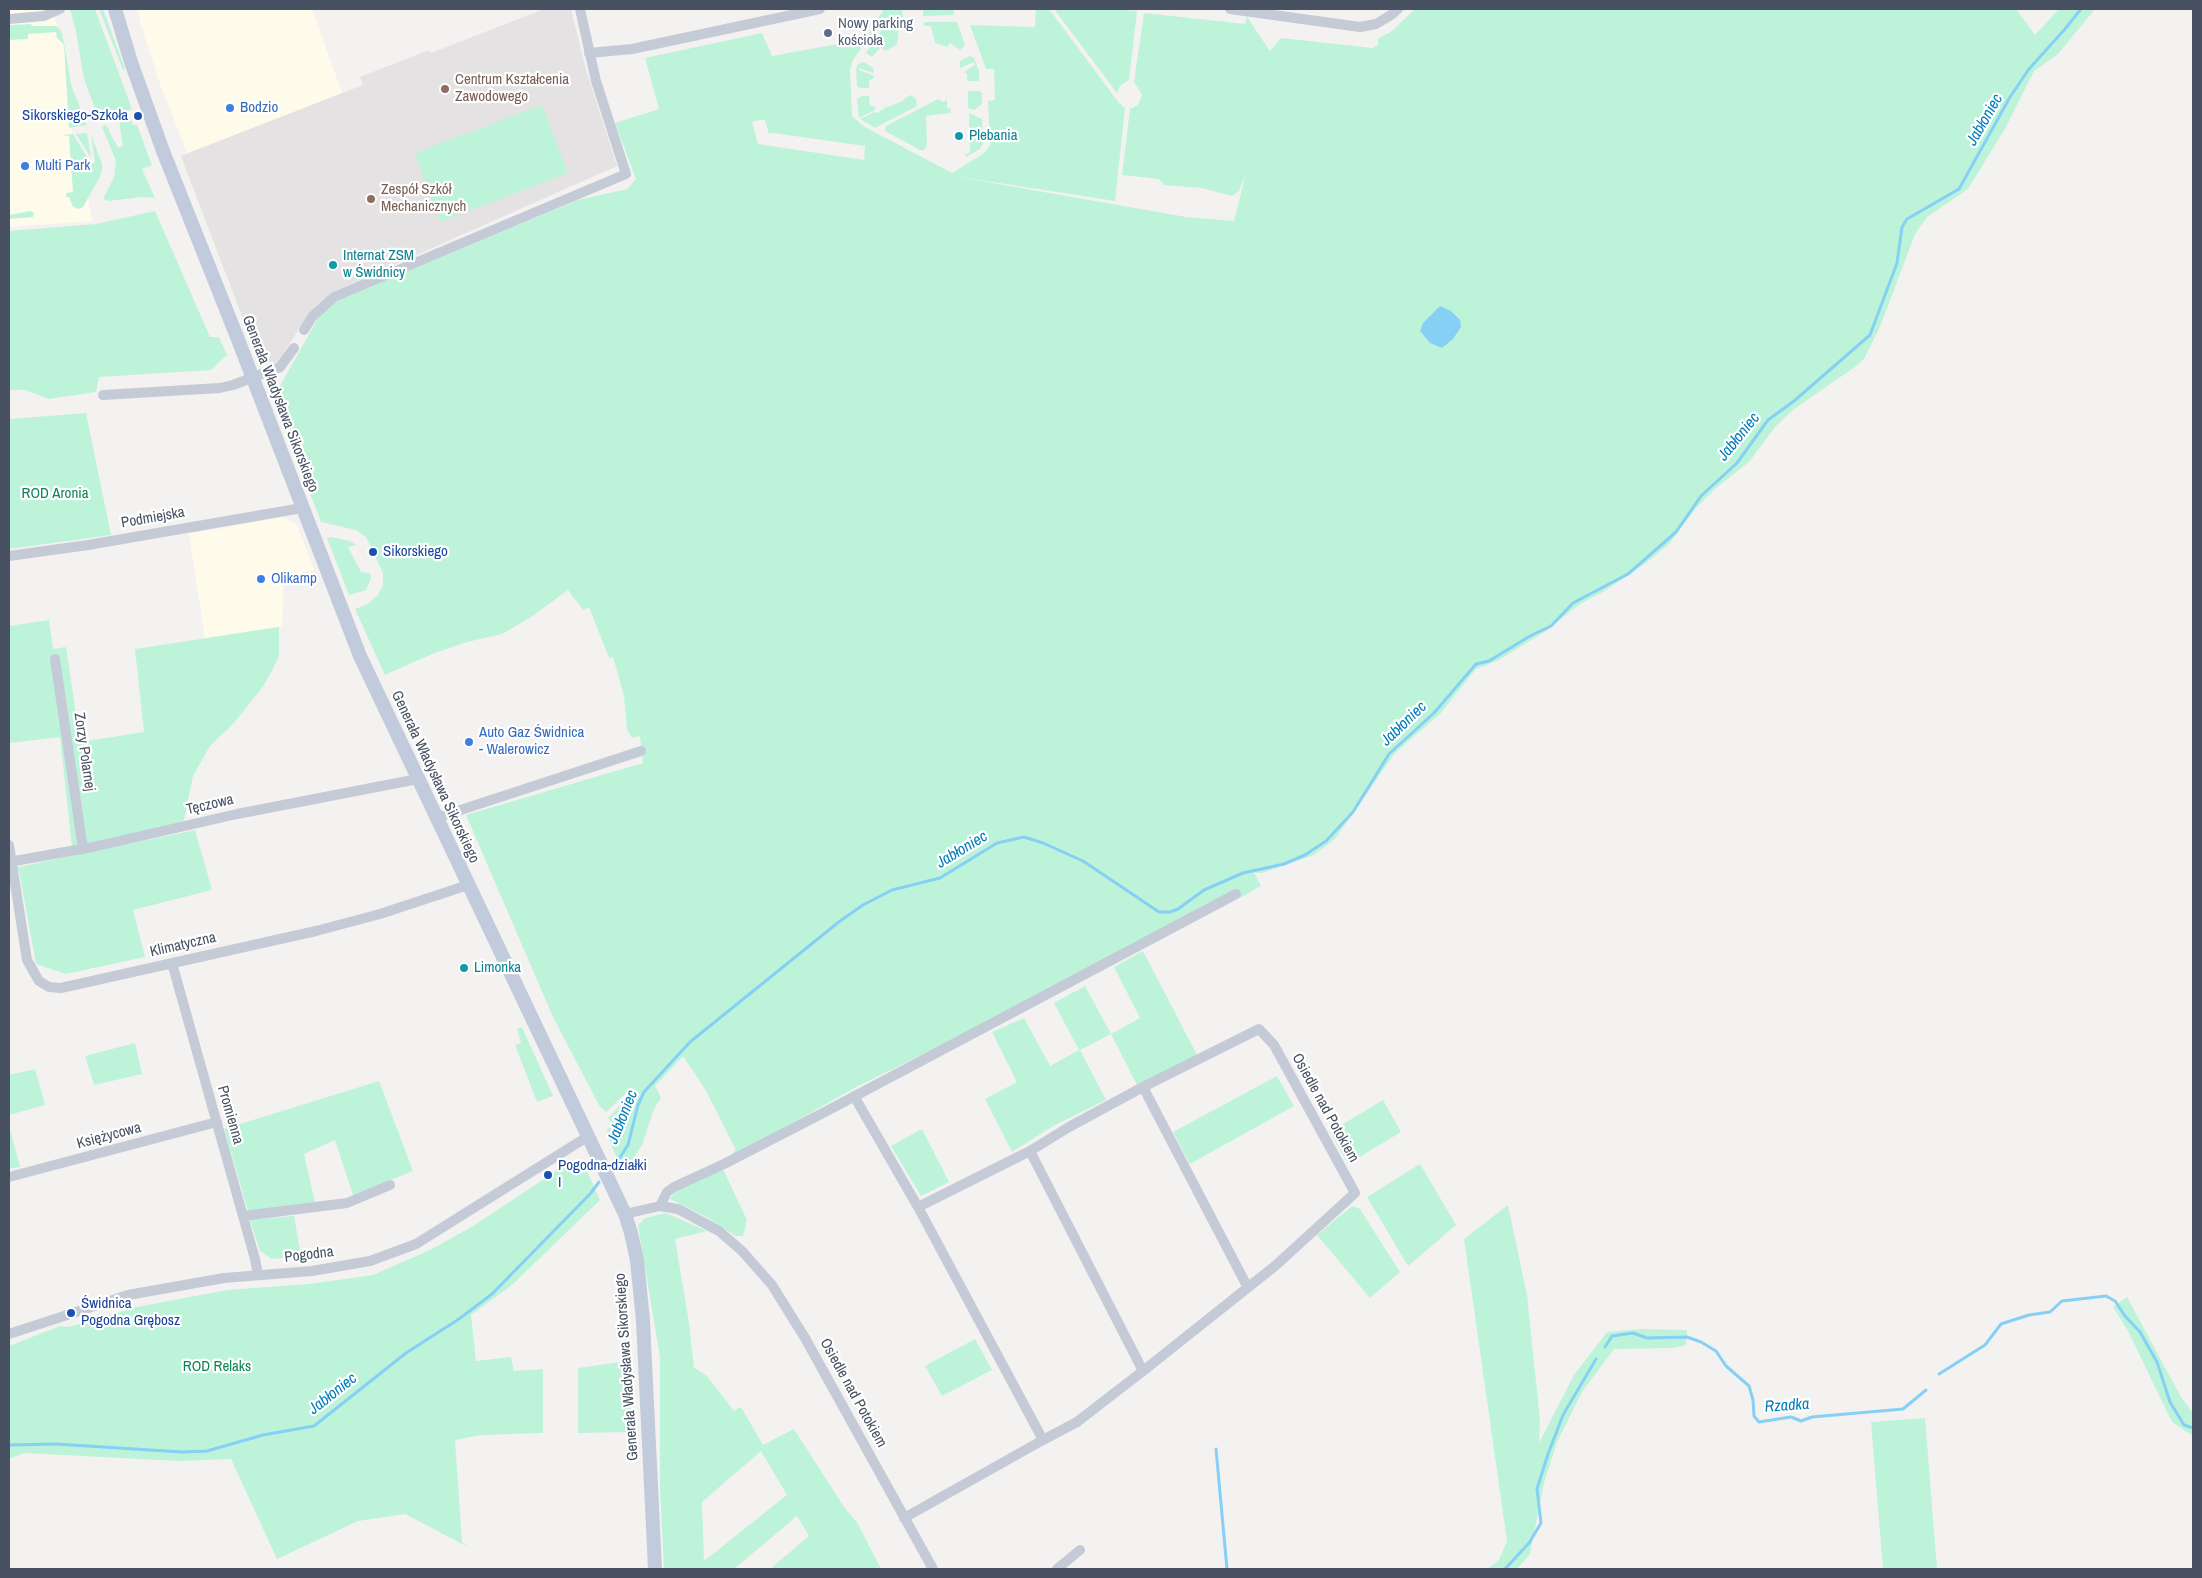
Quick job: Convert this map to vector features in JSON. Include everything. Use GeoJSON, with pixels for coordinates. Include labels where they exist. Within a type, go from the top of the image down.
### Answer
{"type":"FeatureCollection","features":[{"type":"Feature","properties":{"kind":"street"},"geometry":{"type":"LineString","coordinates":[[9,19],[44,16],[60,9]]}},
{"type":"Feature","properties":{"kind":"street","name":"Generała Władysława Sikorskiego"},"geometry":{"type":"LineString","coordinates":[[115,9],[131,62],[163,151],[360,656],[415,780],[436,818],[625,1214],[637,1260],[643,1321],[654,1569]]}},
{"type":"Feature","properties":{"kind":"street"},"geometry":{"type":"LineString","coordinates":[[304,330],[312,317],[334,296],[626,174],[589,53],[580,9]]}},
{"type":"Feature","properties":{"kind":"street"},"geometry":{"type":"LineString","coordinates":[[589,53],[632,49],[820,9]]}},
{"type":"Feature","properties":{"kind":"street"},"geometry":{"type":"LineString","coordinates":[[1230,9],[1360,27],[1376,24],[1398,9]]}},
{"type":"Feature","properties":{"kind":"street"},"geometry":{"type":"LineString","coordinates":[[103,395],[220,388],[253,378],[280,366],[294,348]]}},
{"type":"Feature","properties":{"kind":"street","name":"Podmiejska"},"geometry":{"type":"LineString","coordinates":[[9,556],[302,508]]}},
{"type":"Feature","properties":{"kind":"street","name":"Zorzy Polarnej"},"geometry":{"type":"LineString","coordinates":[[56,659],[83,849]]}},
{"type":"Feature","properties":{"kind":"street"},"geometry":{"type":"LineString","coordinates":[[436,818],[641,751]]}},
{"type":"Feature","properties":{"kind":"street","name":"Tęczowa"},"geometry":{"type":"LineString","coordinates":[[10,861],[83,849],[237,814],[415,780]]}},
{"type":"Feature","properties":{"kind":"street","name":"Klimatyczna"},"geometry":{"type":"LineString","coordinates":[[9,845],[27,960],[39,981],[49,987],[61,988],[371,916],[468,885]]}},
{"type":"Feature","properties":{"kind":"street"},"geometry":{"type":"LineString","coordinates":[[625,1214],[647,1207],[660,1206],[667,1192],[674,1187],[724,1164],[1236,894]]}},
{"type":"Feature","properties":{"kind":"street","name":"Promienna"},"geometry":{"type":"LineString","coordinates":[[172,963],[255,1259],[258,1276]]}},
{"type":"Feature","properties":{"kind":"street","name":"Osiedle nad Potokiem"},"geometry":{"type":"LineString","coordinates":[[904,1518],[1077,1422],[1247,1286],[1275,1266],[1355,1193],[1274,1045],[1259,1029],[1068,1126],[1030,1151],[918,1207]]}},
{"type":"Feature","properties":{"kind":"street"},"geometry":{"type":"LineString","coordinates":[[1143,1087],[1247,1286]]}},
{"type":"Feature","properties":{"kind":"street"},"geometry":{"type":"LineString","coordinates":[[854,1096],[918,1207],[1043,1440]]}},
{"type":"Feature","properties":{"kind":"street","name":"Księżycowa"},"geometry":{"type":"LineString","coordinates":[[9,1177],[217,1122]]}},
{"type":"Feature","properties":{"kind":"street","name":"Pogodna"},"geometry":{"type":"LineString","coordinates":[[9,1334],[128,1295],[224,1278],[312,1271],[370,1260],[416,1244],[587,1137]]}},
{"type":"Feature","properties":{"kind":"street"},"geometry":{"type":"LineString","coordinates":[[1030,1151],[1143,1370]]}},
{"type":"Feature","properties":{"kind":"street"},"geometry":{"type":"LineString","coordinates":[[243,1216],[347,1203],[390,1185]]}},
{"type":"Feature","properties":{"kind":"street","name":"Osiedle nad Potokiem"},"geometry":{"type":"LineString","coordinates":[[660,1206],[678,1209],[719,1231],[742,1251],[772,1285],[805,1338],[933,1569]]}},
{"type":"Feature","properties":{"kind":"street"},"geometry":{"type":"LineString","coordinates":[[1057,1569],[1080,1550]]}},
{"type":"Feature","properties":{"kind":"shaded area"},"geometry":{"type":"Polygon","coordinates":[[[9,9],[50,9],[55,19],[65,52],[71,102],[72,141],[84,175],[92,221],[9,227],[9,9]]]}},
{"type":"Feature","properties":{"kind":"shaded area"},"geometry":{"type":"Polygon","coordinates":[[[138,9],[312,9],[342,93],[187,153],[160,84],[141,25],[138,9]]]}},
{"type":"Feature","properties":{"kind":"shaded area","name":"Zespół Szkół Mechanicznych"},"geometry":{"type":"Polygon","coordinates":[[[544,9],[571,9],[586,70],[617,166],[331,293],[305,319],[279,361],[267,366],[251,340],[181,156],[363,85],[360,77],[429,50],[431,53],[544,9]]]}},
{"type":"Feature","properties":{"kind":"shaded area"},"geometry":{"type":"Polygon","coordinates":[[[284,517],[297,525],[314,570],[284,577],[282,626],[205,638],[189,534],[284,517]]]}},
{"type":"Feature","properties":{"kind":"green space"},"geometry":{"type":"Polygon","coordinates":[[[70,9],[95,9],[132,109],[100,122],[84,79],[76,31],[70,9]]]}},
{"type":"Feature","properties":{"kind":"green space"},"geometry":{"type":"Polygon","coordinates":[[[99,9],[103,9],[125,69],[123,70],[99,9]]]}},
{"type":"Feature","properties":{"kind":"green space"},"geometry":{"type":"Polygon","coordinates":[[[884,9],[902,9],[903,17],[884,18],[879,23],[853,60],[850,69],[852,116],[863,126],[952,173],[983,154],[990,146],[988,101],[995,100],[994,69],[986,69],[970,25],[1035,27],[1036,9],[1049,9],[1119,103],[1125,108],[1115,201],[947,175],[1186,217],[1234,221],[1246,173],[1239,191],[1232,196],[1202,188],[1164,185],[1159,179],[1122,175],[1130,109],[1138,105],[1142,96],[1134,82],[1144,13],[1245,24],[1247,17],[1270,51],[1281,38],[1373,48],[1379,44],[1377,39],[1391,32],[1415,9],[2016,9],[2035,35],[2059,9],[2095,9],[2058,54],[2034,71],[2006,127],[1968,189],[1927,217],[1915,234],[1880,327],[1864,359],[1794,409],[1776,426],[1749,462],[1716,488],[1696,508],[1669,544],[1646,563],[1603,592],[1580,604],[1546,631],[1499,660],[1476,669],[1440,714],[1395,753],[1335,839],[1314,855],[1262,873],[1254,873],[1261,886],[1240,898],[1236,890],[954,1039],[856,1087],[724,1162],[736,1150],[705,1089],[683,1056],[655,1086],[661,1098],[654,1109],[642,1145],[626,1170],[619,1163],[607,1135],[607,1130],[613,1125],[608,1118],[633,1092],[630,1089],[606,1112],[600,1107],[553,1017],[466,815],[643,763],[640,736],[632,738],[627,730],[624,696],[613,657],[609,658],[589,607],[583,610],[568,590],[534,615],[502,634],[467,642],[432,654],[385,675],[355,609],[368,604],[378,595],[383,585],[383,573],[366,537],[356,530],[321,522],[309,491],[304,469],[275,395],[317,320],[324,310],[334,302],[578,200],[627,189],[636,179],[615,123],[659,109],[645,58],[762,33],[772,56],[865,39],[884,9]],[[765,120],[752,122],[758,144],[864,160],[865,146],[774,133],[769,134],[765,120]]]}},
{"type":"Feature","properties":{"kind":"green space"},"geometry":{"type":"Polygon","coordinates":[[[923,9],[953,9],[954,13],[953,15],[923,16],[923,9]]]}},
{"type":"Feature","properties":{"kind":"green space"},"geometry":{"type":"Polygon","coordinates":[[[1054,9],[1137,11],[1129,80],[1120,86],[1117,93],[1054,9]]]}},
{"type":"Feature","properties":{"kind":"green space"},"geometry":{"type":"Polygon","coordinates":[[[924,22],[957,22],[965,45],[960,50],[950,43],[947,47],[935,43],[931,26],[924,26],[924,22]]]}},
{"type":"Feature","properties":{"kind":"green space"},"geometry":{"type":"Polygon","coordinates":[[[902,23],[903,27],[899,28],[897,45],[885,51],[881,47],[872,57],[866,53],[885,25],[902,23]]]}},
{"type":"Feature","properties":{"kind":"green space"},"geometry":{"type":"Polygon","coordinates":[[[31,24],[32,26],[56,26],[61,31],[64,42],[71,85],[87,125],[69,128],[64,44],[57,38],[56,32],[28,34],[28,39],[9,40],[9,25],[31,24]]]}},
{"type":"Feature","properties":{"kind":"green space"},"geometry":{"type":"Polygon","coordinates":[[[970,56],[974,58],[979,71],[979,81],[967,81],[967,74],[964,72],[975,65],[974,62],[960,68],[960,61],[970,56]]]}},
{"type":"Feature","properties":{"kind":"green space"},"geometry":{"type":"Polygon","coordinates":[[[864,62],[873,68],[874,73],[859,68],[859,70],[874,76],[869,81],[869,88],[857,86],[856,68],[858,64],[864,62]]]}},
{"type":"Feature","properties":{"kind":"green space"},"geometry":{"type":"Polygon","coordinates":[[[968,91],[979,91],[982,93],[982,104],[974,110],[968,108],[968,91]]]}},
{"type":"Feature","properties":{"kind":"green space"},"geometry":{"type":"Polygon","coordinates":[[[911,95],[916,99],[917,106],[875,128],[860,119],[875,112],[879,113],[880,110],[903,101],[911,95]]]}},
{"type":"Feature","properties":{"kind":"green space"},"geometry":{"type":"Polygon","coordinates":[[[862,96],[869,96],[870,105],[875,107],[875,110],[859,118],[857,99],[862,96]]]}},
{"type":"Feature","properties":{"kind":"green space"},"geometry":{"type":"Polygon","coordinates":[[[938,99],[943,102],[947,100],[947,108],[951,109],[950,113],[926,116],[927,146],[924,150],[920,150],[885,131],[886,126],[938,99]]]}},
{"type":"Feature","properties":{"kind":"green space"},"geometry":{"type":"Polygon","coordinates":[[[542,105],[568,173],[440,222],[415,153],[542,105]]]}},
{"type":"Feature","properties":{"kind":"green space"},"geometry":{"type":"Polygon","coordinates":[[[969,113],[982,119],[983,144],[980,149],[966,157],[965,155],[970,152],[969,113]]]}},
{"type":"Feature","properties":{"kind":"green space"},"geometry":{"type":"Polygon","coordinates":[[[129,117],[133,125],[137,125],[152,165],[142,169],[155,198],[143,197],[108,201],[103,199],[114,177],[116,161],[102,127],[106,125],[118,148],[123,146],[119,120],[129,117]]]}},
{"type":"Feature","properties":{"kind":"green space"},"geometry":{"type":"Polygon","coordinates":[[[87,133],[91,158],[76,134],[87,133]]]}},
{"type":"Feature","properties":{"kind":"green space"},"geometry":{"type":"Polygon","coordinates":[[[73,134],[91,164],[95,162],[91,134],[102,164],[102,172],[97,182],[83,207],[79,209],[73,207],[69,197],[66,197],[66,193],[73,192],[69,136],[62,135],[73,134]]]}},
{"type":"Feature","properties":{"kind":"green space"},"geometry":{"type":"Polygon","coordinates":[[[30,211],[34,213],[33,217],[9,219],[9,215],[30,211]]]}},
{"type":"Feature","properties":{"kind":"green space"},"geometry":{"type":"Polygon","coordinates":[[[155,211],[210,337],[219,337],[227,355],[211,370],[99,377],[96,392],[49,399],[25,390],[9,390],[9,231],[96,224],[155,211]]]}},
{"type":"Feature","properties":{"kind":"green space","name":"ROD Aronia"},"geometry":{"type":"Polygon","coordinates":[[[86,413],[111,535],[9,549],[9,419],[86,413]]]}},
{"type":"Feature","properties":{"kind":"green space"},"geometry":{"type":"Polygon","coordinates":[[[331,537],[350,541],[356,545],[348,547],[361,572],[370,573],[371,579],[366,590],[349,595],[327,538],[331,537]]]}},
{"type":"Feature","properties":{"kind":"green space"},"geometry":{"type":"Polygon","coordinates":[[[49,620],[53,649],[66,647],[80,742],[144,732],[135,649],[279,627],[279,655],[273,669],[262,688],[233,724],[210,746],[193,776],[184,820],[178,824],[72,847],[60,737],[9,743],[9,626],[49,620]]]}},
{"type":"Feature","properties":{"kind":"green space"},"geometry":{"type":"Polygon","coordinates":[[[195,830],[212,890],[133,910],[145,957],[66,974],[36,964],[19,871],[9,873],[9,869],[195,830]]]}},
{"type":"Feature","properties":{"kind":"green space"},"geometry":{"type":"Polygon","coordinates":[[[1143,951],[1197,1055],[1137,1085],[1111,1034],[1140,1018],[1114,967],[1143,951]]]}},
{"type":"Feature","properties":{"kind":"green space"},"geometry":{"type":"Polygon","coordinates":[[[1085,986],[1111,1034],[1080,1050],[1106,1100],[1055,1125],[1012,1152],[985,1099],[1017,1082],[992,1032],[1024,1018],[1050,1066],[1079,1050],[1054,1003],[1085,986]]]}},
{"type":"Feature","properties":{"kind":"green space"},"geometry":{"type":"Polygon","coordinates":[[[522,1027],[553,1096],[537,1102],[515,1045],[521,1043],[517,1029],[522,1027]]]}},
{"type":"Feature","properties":{"kind":"green space"},"geometry":{"type":"Polygon","coordinates":[[[135,1043],[142,1074],[94,1085],[85,1056],[135,1043]]]}},
{"type":"Feature","properties":{"kind":"green space"},"geometry":{"type":"Polygon","coordinates":[[[35,1069],[45,1105],[9,1115],[9,1075],[35,1069]]]}},
{"type":"Feature","properties":{"kind":"green space"},"geometry":{"type":"Polygon","coordinates":[[[1277,1076],[1294,1106],[1190,1164],[1173,1132],[1277,1076]]]}},
{"type":"Feature","properties":{"kind":"green space"},"geometry":{"type":"Polygon","coordinates":[[[379,1081],[413,1171],[353,1195],[335,1140],[304,1154],[315,1202],[248,1211],[224,1129],[379,1081]]]}},
{"type":"Feature","properties":{"kind":"green space"},"geometry":{"type":"Polygon","coordinates":[[[1383,1100],[1401,1132],[1348,1164],[1330,1132],[1383,1100]]]}},
{"type":"Feature","properties":{"kind":"green space"},"geometry":{"type":"Polygon","coordinates":[[[9,1126],[20,1167],[9,1168],[9,1126]]]}},
{"type":"Feature","properties":{"kind":"green space"},"geometry":{"type":"Polygon","coordinates":[[[922,1129],[949,1182],[921,1196],[891,1146],[922,1129]]]}},
{"type":"Feature","properties":{"kind":"green space","name":"ROD Relaks"},"geometry":{"type":"Polygon","coordinates":[[[573,1160],[584,1164],[600,1200],[512,1285],[471,1315],[476,1361],[511,1357],[514,1371],[543,1369],[543,1433],[481,1435],[455,1440],[462,1542],[468,1547],[405,1514],[358,1521],[277,1559],[231,1459],[179,1461],[24,1453],[9,1459],[9,1346],[60,1326],[69,1327],[137,1307],[227,1290],[309,1284],[373,1275],[432,1249],[473,1226],[573,1160]]]}},
{"type":"Feature","properties":{"kind":"green space"},"geometry":{"type":"Polygon","coordinates":[[[1420,1164],[1456,1225],[1408,1266],[1367,1197],[1420,1164]]]}},
{"type":"Feature","properties":{"kind":"green space"},"geometry":{"type":"Polygon","coordinates":[[[723,1169],[747,1220],[743,1236],[736,1236],[706,1217],[670,1199],[675,1192],[723,1169]]]}},
{"type":"Feature","properties":{"kind":"green space"},"geometry":{"type":"Polygon","coordinates":[[[1508,1205],[1527,1295],[1540,1420],[1539,1443],[1574,1375],[1607,1332],[1642,1329],[1687,1330],[1686,1345],[1673,1348],[1614,1349],[1582,1392],[1557,1442],[1544,1483],[1530,1554],[1517,1569],[1487,1569],[1499,1560],[1507,1541],[1464,1239],[1508,1205]]]}},
{"type":"Feature","properties":{"kind":"green space"},"geometry":{"type":"Polygon","coordinates":[[[1352,1206],[1360,1209],[1400,1272],[1370,1298],[1317,1235],[1352,1206]]]}},
{"type":"Feature","properties":{"kind":"green space"},"geometry":{"type":"Polygon","coordinates":[[[666,1213],[707,1231],[675,1239],[689,1323],[694,1368],[706,1375],[734,1411],[741,1407],[763,1445],[794,1429],[844,1507],[858,1524],[881,1569],[770,1569],[809,1536],[797,1516],[734,1569],[664,1569],[660,1489],[660,1357],[638,1225],[645,1218],[666,1213]],[[761,1451],[702,1502],[704,1561],[787,1495],[761,1451]]]}},
{"type":"Feature","properties":{"kind":"green space"},"geometry":{"type":"Polygon","coordinates":[[[294,1216],[301,1256],[272,1259],[260,1251],[250,1220],[294,1216]]]}},
{"type":"Feature","properties":{"kind":"green space"},"geometry":{"type":"Polygon","coordinates":[[[2127,1297],[2181,1397],[2193,1413],[2193,1436],[2172,1422],[2128,1331],[2113,1307],[2127,1297]]]}},
{"type":"Feature","properties":{"kind":"green space"},"geometry":{"type":"Polygon","coordinates":[[[975,1339],[992,1370],[942,1396],[925,1366],[975,1339]]]}},
{"type":"Feature","properties":{"kind":"green space"},"geometry":{"type":"Polygon","coordinates":[[[628,1361],[632,1432],[578,1433],[578,1368],[628,1361]]]}},
{"type":"Feature","properties":{"kind":"green space"},"geometry":{"type":"Polygon","coordinates":[[[1925,1418],[1937,1569],[1883,1569],[1871,1422],[1925,1418]]]}},
{"type":"Feature","properties":{"kind":"water"},"geometry":{"type":"Polygon","coordinates":[[[1440,306],[1451,311],[1460,320],[1461,327],[1453,339],[1442,348],[1430,343],[1420,331],[1423,323],[1440,306]]]}},
{"type":"Feature","properties":{"kind":"waterway","name":"Jabłoniec"},"geometry":{"type":"LineString","coordinates":[[619,1159],[628,1145],[638,1105],[644,1092],[690,1042],[840,921],[863,905],[892,890],[940,878],[997,843],[1024,837],[1043,843],[1083,861],[1159,912],[1170,912],[1178,909],[1204,890],[1243,873],[1284,864],[1305,855],[1326,841],[1353,812],[1389,754],[1434,713],[1476,664],[1489,661],[1530,636],[1551,626],[1573,603],[1628,574],[1676,532],[1701,496],[1737,463],[1768,420],[1794,401],[1870,335],[1897,263],[1902,227],[1907,219],[1959,189],[2010,97],[2029,69],[2081,9]]}},
{"type":"Feature","properties":{"kind":"waterway","name":"Jabłoniec"},"geometry":{"type":"LineString","coordinates":[[9,1445],[56,1444],[182,1452],[207,1451],[263,1435],[314,1426],[406,1353],[459,1319],[492,1294],[590,1194],[599,1182]]}},
{"type":"Feature","properties":{"kind":"waterway","name":"Rzadka"},"geometry":{"type":"LineString","coordinates":[[1939,1374],[1985,1345],[2001,1324],[2029,1315],[2050,1312],[2062,1301],[2106,1296],[2115,1301],[2125,1316],[2140,1332],[2157,1362],[2170,1402],[2184,1425],[2193,1428]]}},
{"type":"Feature","properties":{"kind":"waterway","name":"Rzadka"},"geometry":{"type":"LineString","coordinates":[[1605,1347],[1612,1336],[1633,1333],[1647,1338],[1687,1337],[1701,1342],[1716,1351],[1726,1366],[1749,1386],[1753,1400],[1754,1416],[1759,1422],[1791,1417],[1801,1421],[1812,1417],[1903,1409],[1926,1390]]}},
{"type":"Feature","properties":{"kind":"waterway","name":"Rzadka"},"geometry":{"type":"LineString","coordinates":[[1505,1569],[1529,1543],[1541,1523],[1537,1489],[1548,1454],[1563,1415],[1596,1359]]}},
{"type":"Feature","properties":{"kind":"waterway"},"geometry":{"type":"LineString","coordinates":[[1216,1449],[1227,1569]]}},
{"type":"Feature","properties":{"kind":"place","name":"Nowy parking kościoła"},"geometry":{"type":"Point","coordinates":[828,33]}},
{"type":"Feature","properties":{"kind":"place","name":"Centrum Kształcenia Zawodowego"},"geometry":{"type":"Point","coordinates":[445,89]}},
{"type":"Feature","properties":{"kind":"place","name":"Bodzio"},"geometry":{"type":"Point","coordinates":[230,108]}},
{"type":"Feature","properties":{"kind":"place","name":"Sikorskiego-Szkoła"},"geometry":{"type":"Point","coordinates":[138,116]}},
{"type":"Feature","properties":{"kind":"place","name":"Plebania"},"geometry":{"type":"Point","coordinates":[959,136]}},
{"type":"Feature","properties":{"kind":"place","name":"Multi Park"},"geometry":{"type":"Point","coordinates":[25,166]}},
{"type":"Feature","properties":{"kind":"place","name":"Zespół Szkół Mechanicznych"},"geometry":{"type":"Point","coordinates":[371,199]}},
{"type":"Feature","properties":{"kind":"place","name":"Internat ZSM w Świdnicy"},"geometry":{"type":"Point","coordinates":[333,265]}},
{"type":"Feature","properties":{"kind":"place","name":"Sikorskiego"},"geometry":{"type":"Point","coordinates":[373,552]}},
{"type":"Feature","properties":{"kind":"place","name":"Olikamp"},"geometry":{"type":"Point","coordinates":[261,579]}},
{"type":"Feature","properties":{"kind":"place","name":"Auto Gaz Świdnica - Walerowicz"},"geometry":{"type":"Point","coordinates":[469,742]}},
{"type":"Feature","properties":{"kind":"place","name":"Limonka"},"geometry":{"type":"Point","coordinates":[464,968]}},
{"type":"Feature","properties":{"kind":"place","name":"Pogodna-działki I"},"geometry":{"type":"Point","coordinates":[548,1175]}},
{"type":"Feature","properties":{"kind":"place","name":"Świdnica Pogodna Grębosz"},"geometry":{"type":"Point","coordinates":[71,1313]}}]}
